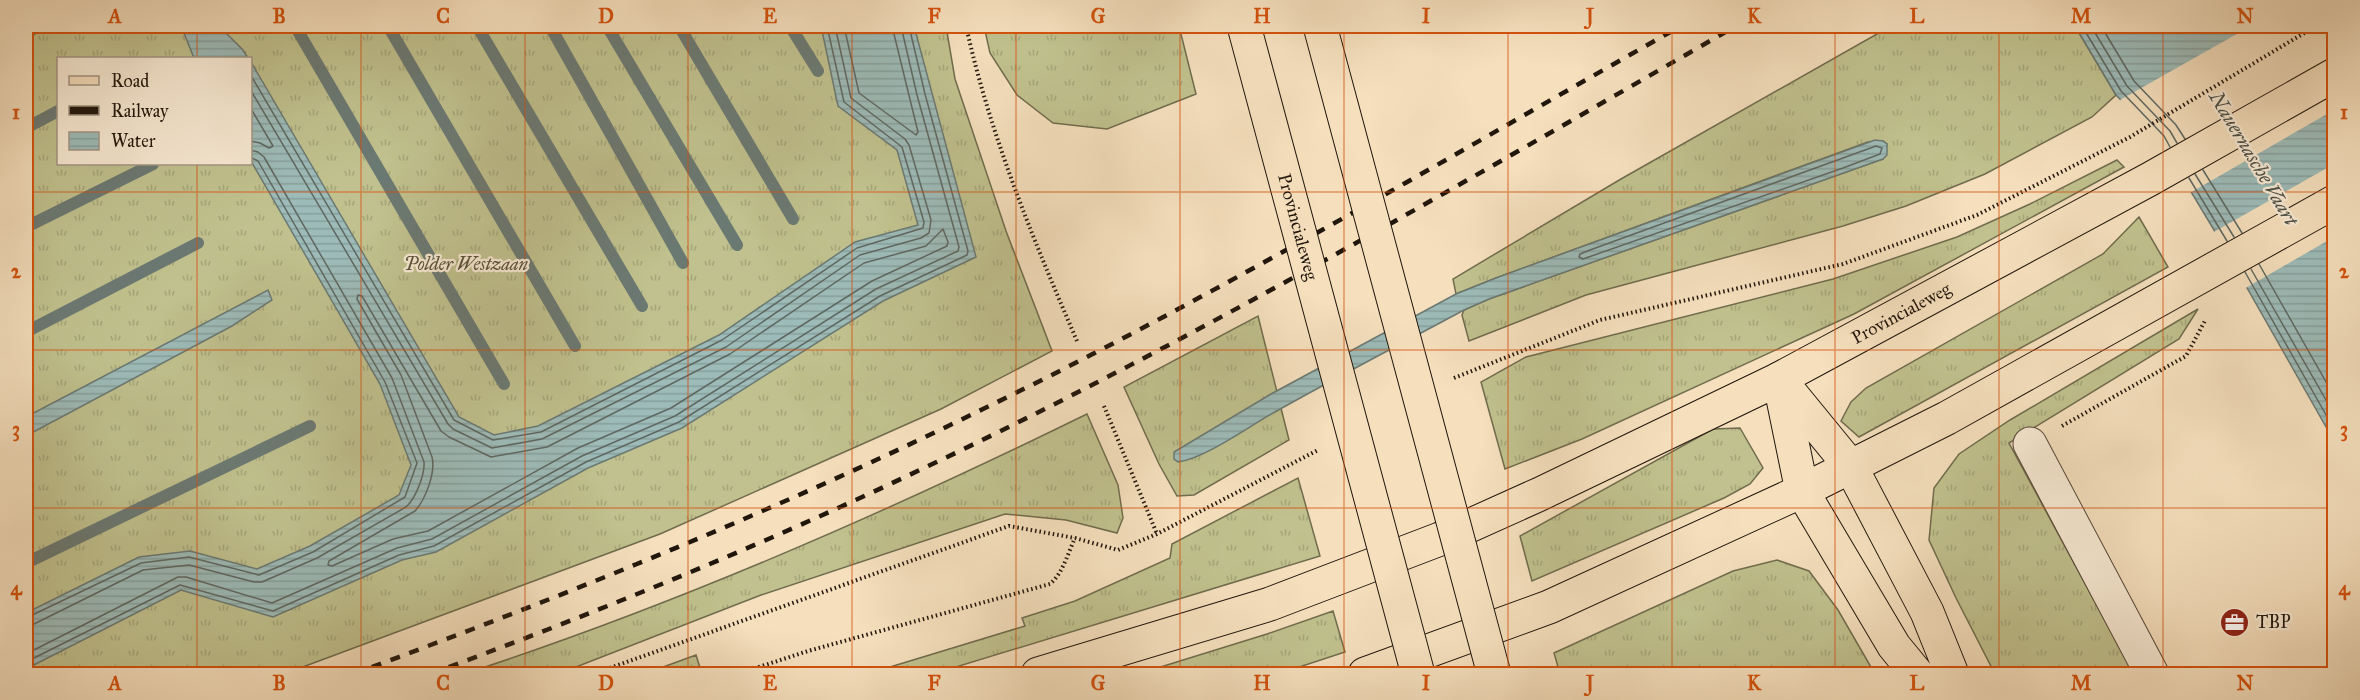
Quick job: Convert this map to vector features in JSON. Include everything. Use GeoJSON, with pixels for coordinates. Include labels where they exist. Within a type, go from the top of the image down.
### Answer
{"type":"FeatureCollection","features":[{"type":"Feature","properties":{"kind":"main road","name":"Provincialeweg"},"geometry":{"type":"LineString","coordinates":[[1244,26],[1418,675]]}},
{"type":"Feature","properties":{"kind":"main road"},"geometry":{"type":"LineString","coordinates":[[1320,26],[1494,675]]}},
{"type":"Feature","properties":{"kind":"main road","name":"Provincialeweg"},"geometry":{"type":"LineString","coordinates":[[1038,675],[1270,604],[1387,560],[1540,494],[1779,379],[2161,173],[2334,75]]}},
{"type":"Feature","properties":{"kind":"main road"},"geometry":{"type":"LineString","coordinates":[[1365,675],[1549,607],[1802,491],[1947,418],[2334,202]]}},
{"type":"Feature","properties":{"kind":"main road"},"geometry":{"type":"LineString","coordinates":[[1779,379],[1851,467],[1927,612],[1952,675]]}},
{"type":"Feature","properties":{"kind":"main road"},"geometry":{"type":"LineString","coordinates":[[1779,379],[1802,491],[1894,646],[1917,675]]}},
{"type":"Feature","properties":{"kind":"street"},"geometry":{"type":"LineString","coordinates":[[2030,444],[2152,675]]}},
{"type":"Feature","properties":{"kind":"path"},"geometry":{"type":"LineString","coordinates":[[966,26],[984,97],[1014,186],[1077,341]]}},
{"type":"Feature","properties":{"kind":"path"},"geometry":{"type":"LineString","coordinates":[[1447,381],[1600,320],[1843,264],[1977,216],[2138,133],[2316,26]]}},
{"type":"Feature","properties":{"kind":"path"},"geometry":{"type":"LineString","coordinates":[[2030,444],[2186,356],[2210,311]]}},
{"type":"Feature","properties":{"kind":"path"},"geometry":{"type":"LineString","coordinates":[[1104,406],[1157,534]]}},
{"type":"Feature","properties":{"kind":"path"},"geometry":{"type":"LineString","coordinates":[[593,675],[1009,526],[1075,538],[1118,550],[1157,534],[1321,449]]}},
{"type":"Feature","properties":{"kind":"path"},"geometry":{"type":"LineString","coordinates":[[747,675],[759,668],[808,651],[1050,584],[1062,568],[1075,538]]}},
{"type":"Feature","properties":{"kind":"green space","name":"Polder Westzaan"},"geometry":{"type":"Polygon","coordinates":[[[26,26],[898,26],[930,92],[914,26],[946,26],[955,79],[1006,231],[1052,351],[941,409],[660,534],[284,674],[26,674],[26,26]]]}},
{"type":"Feature","properties":{"kind":"green space"},"geometry":{"type":"Polygon","coordinates":[[[984,26],[1179,26],[1196,94],[1107,129],[1053,123],[1017,95],[990,53],[984,26]]]}},
{"type":"Feature","properties":{"kind":"green space"},"geometry":{"type":"Polygon","coordinates":[[[1891,26],[2075,26],[2116,95],[2092,117],[1985,174],[1906,206],[1843,226],[1586,295],[1469,341],[1462,315],[1464,310],[1489,299],[1883,159],[1887,144],[1883,141],[1868,142],[1456,294],[1453,279],[1621,179],[1891,26]]]}},
{"type":"Feature","properties":{"kind":"green space"},"geometry":{"type":"Polygon","coordinates":[[[2117,160],[2124,167],[1854,314],[1582,439],[1505,469],[1481,382],[1526,357],[1833,279],[1957,237],[2030,204],[2117,160]]]}},
{"type":"Feature","properties":{"kind":"green space"},"geometry":{"type":"Polygon","coordinates":[[[2139,217],[2168,267],[1859,437],[1841,421],[1851,402],[1866,388],[2103,254],[2139,217]]]}},
{"type":"Feature","properties":{"kind":"green space"},"geometry":{"type":"Polygon","coordinates":[[[2198,309],[2179,339],[2009,443],[2134,674],[1995,674],[1929,540],[1934,488],[1959,454],[2010,420],[2198,309]]]}},
{"type":"Feature","properties":{"kind":"green space"},"geometry":{"type":"Polygon","coordinates":[[[1258,316],[1289,440],[1194,495],[1177,496],[1159,464],[1124,387],[1258,316]]]}},
{"type":"Feature","properties":{"kind":"green space"},"geometry":{"type":"Polygon","coordinates":[[[1087,414],[1118,485],[1123,518],[1117,533],[1066,520],[1005,514],[761,595],[558,674],[464,674],[623,618],[780,555],[935,487],[1087,414]]]}},
{"type":"Feature","properties":{"kind":"green space"},"geometry":{"type":"Polygon","coordinates":[[[1740,428],[1763,468],[1750,484],[1724,498],[1532,581],[1520,536],[1713,429],[1740,428]]]}},
{"type":"Feature","properties":{"kind":"green space"},"geometry":{"type":"Polygon","coordinates":[[[1298,478],[1320,556],[933,674],[867,674],[1025,626],[1022,618],[1075,601],[1170,558],[1172,544],[1298,478]]]}},
{"type":"Feature","properties":{"kind":"green space"},"geometry":{"type":"Polygon","coordinates":[[[1777,560],[1809,571],[1838,610],[1875,674],[1560,674],[1554,653],[1733,571],[1777,560]]]}},
{"type":"Feature","properties":{"kind":"green space"},"geometry":{"type":"Polygon","coordinates":[[[1333,611],[1345,652],[1278,674],[1138,674],[1267,634],[1333,611]]]}},
{"type":"Feature","properties":{"kind":"green space"},"geometry":{"type":"Polygon","coordinates":[[[696,655],[702,674],[644,674],[696,655]]]}},
{"type":"Feature","properties":{"kind":"water"},"geometry":{"type":"Polygon","coordinates":[[[26,26],[47,26],[26,40],[26,26]]]}},
{"type":"Feature","properties":{"kind":"water"},"geometry":{"type":"Polygon","coordinates":[[[181,26],[219,26],[247,57],[194,57],[181,26]]]}},
{"type":"Feature","properties":{"kind":"water"},"geometry":{"type":"Polygon","coordinates":[[[821,26],[914,26],[976,257],[883,301],[682,428],[588,468],[436,552],[402,560],[273,617],[181,590],[26,669],[26,613],[139,557],[190,551],[257,569],[310,546],[399,495],[411,465],[380,384],[252,163],[252,64],[459,417],[494,435],[538,426],[719,335],[855,242],[918,225],[897,150],[838,106],[821,26]]]}},
{"type":"Feature","properties":{"kind":"water","name":"Nauernasche Vaart"},"geometry":{"type":"Polygon","coordinates":[[[2075,26],[2334,26],[2334,441],[2217,235],[2160,140],[2116,95],[2075,26]]]}},
{"type":"Feature","properties":{"kind":"water"},"geometry":{"type":"Polygon","coordinates":[[[1875,140],[1887,144],[1887,155],[1883,159],[1489,299],[1322,386],[1214,448],[1189,459],[1178,462],[1174,459],[1174,452],[1271,394],[1456,294],[1875,140]]]}},
{"type":"Feature","properties":{"kind":"water"},"geometry":{"type":"Polygon","coordinates":[[[268,290],[272,300],[232,326],[26,436],[26,417],[268,290]]]}},
{"type":"Feature","properties":{"kind":"pier"},"geometry":{"type":"Polygon","coordinates":[[[2251,26],[2334,26],[2334,110],[2188,194],[2157,142],[2120,100],[2251,26]]]}},
{"type":"Feature","properties":{"kind":"pier"},"geometry":{"type":"Polygon","coordinates":[[[2334,164],[2334,237],[2244,289],[2212,233],[2334,164]]]}},
{"type":"Feature","properties":{"kind":"waterway"},"geometry":{"type":"LineString","coordinates":[[295,26],[504,384]]}},
{"type":"Feature","properties":{"kind":"waterway"},"geometry":{"type":"LineString","coordinates":[[388,26],[575,346]]}},
{"type":"Feature","properties":{"kind":"waterway"},"geometry":{"type":"LineString","coordinates":[[477,26],[642,306]]}},
{"type":"Feature","properties":{"kind":"waterway"},"geometry":{"type":"LineString","coordinates":[[550,26],[683,263]]}},
{"type":"Feature","properties":{"kind":"waterway"},"geometry":{"type":"LineString","coordinates":[[607,26],[737,245]]}},
{"type":"Feature","properties":{"kind":"waterway"},"geometry":{"type":"LineString","coordinates":[[679,26],[793,219]]}},
{"type":"Feature","properties":{"kind":"waterway"},"geometry":{"type":"LineString","coordinates":[[790,26],[818,71]]}},
{"type":"Feature","properties":{"kind":"waterway"},"geometry":{"type":"LineString","coordinates":[[26,128],[57,112]]}},
{"type":"Feature","properties":{"kind":"waterway"},"geometry":{"type":"LineString","coordinates":[[26,227],[151,165]]}},
{"type":"Feature","properties":{"kind":"waterway"},"geometry":{"type":"LineString","coordinates":[[26,332],[198,243]]}},
{"type":"Feature","properties":{"kind":"waterway"},"geometry":{"type":"LineString","coordinates":[[26,563],[310,426]]}},
{"type":"Feature","properties":{"kind":"railway"},"geometry":{"type":"LineString","coordinates":[[353,674],[671,550],[828,482],[983,409],[1072,365],[1248,271],[1681,26]]}},
{"type":"Feature","properties":{"kind":"railway"},"geometry":{"type":"LineString","coordinates":[[430,674],[618,602],[741,551],[924,468],[1028,417],[1131,365],[1334,255],[1736,26]]}},
{"type":"Feature","properties":{"kind":"place","name":"TBP"},"geometry":{"type":"Point","coordinates":[2235,622]}}]}
